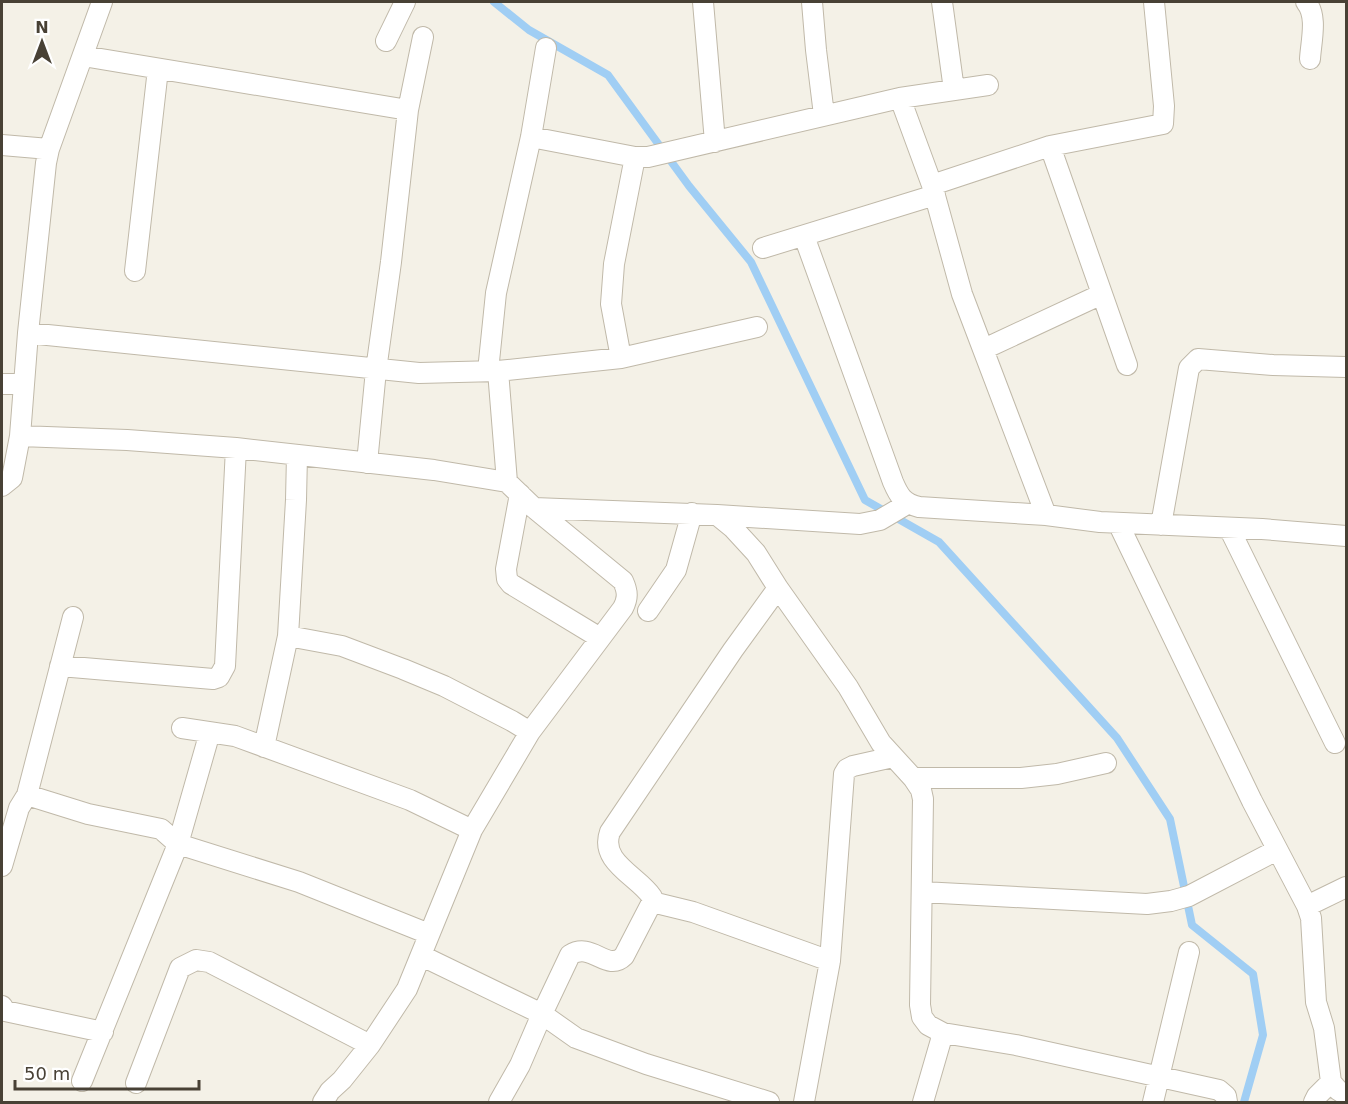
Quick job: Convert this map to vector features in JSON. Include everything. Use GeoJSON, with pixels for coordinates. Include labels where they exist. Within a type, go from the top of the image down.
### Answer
{"type":"FeatureCollection","features":[{"type":"Feature","properties":{"kind":"street"},"geometry":{"type":"LineString","coordinates":[[2,486],[12,478],[20,436],[27,333],[40,204],[49,149],[102,2]]}},
{"type":"Feature","properties":{"kind":"street"},"geometry":{"type":"LineString","coordinates":[[386,41],[405,2]]}},
{"type":"Feature","properties":{"kind":"street"},"geometry":{"type":"LineString","coordinates":[[703,2],[715,142]]}},
{"type":"Feature","properties":{"kind":"street"},"geometry":{"type":"LineString","coordinates":[[812,2],[824,115]]}},
{"type":"Feature","properties":{"kind":"street"},"geometry":{"type":"LineString","coordinates":[[942,2],[954,90]]}},
{"type":"Feature","properties":{"kind":"street"},"geometry":{"type":"LineString","coordinates":[[763,248],[804,236],[1050,146],[1163,124],[1164,106],[1154,2]]}},
{"type":"Feature","properties":{"kind":"street"},"geometry":{"type":"LineString","coordinates":[[1306,2],[1313,16],[1310,59]]}},
{"type":"Feature","properties":{"kind":"street"},"geometry":{"type":"LineString","coordinates":[[367,463],[376,370],[408,111],[423,37]]}},
{"type":"Feature","properties":{"kind":"street"},"geometry":{"type":"LineString","coordinates":[[546,48],[531,137],[496,293],[493,371],[520,494],[506,569],[507,579],[511,584],[600,638]]}},
{"type":"Feature","properties":{"kind":"street"},"geometry":{"type":"LineString","coordinates":[[83,56],[408,111]]}},
{"type":"Feature","properties":{"kind":"street"},"geometry":{"type":"LineString","coordinates":[[135,271],[158,69]]}},
{"type":"Feature","properties":{"kind":"street"},"geometry":{"type":"LineString","coordinates":[[531,137],[641,158],[670,154],[900,98],[988,85]]}},
{"type":"Feature","properties":{"kind":"street"},"geometry":{"type":"LineString","coordinates":[[900,98],[933,190],[962,294],[1046,515]]}},
{"type":"Feature","properties":{"kind":"street"},"geometry":{"type":"LineString","coordinates":[[2,145],[49,149]]}},
{"type":"Feature","properties":{"kind":"street"},"geometry":{"type":"LineString","coordinates":[[1050,146],[1127,365]]}},
{"type":"Feature","properties":{"kind":"street"},"geometry":{"type":"LineString","coordinates":[[621,358],[611,304],[614,264],[641,158]]}},
{"type":"Feature","properties":{"kind":"street"},"geometry":{"type":"LineString","coordinates":[[804,236],[893,482],[900,497],[907,504],[919,507],[1046,515],[1118,523],[1347,536]]}},
{"type":"Feature","properties":{"kind":"street"},"geometry":{"type":"LineString","coordinates":[[984,349],[1102,294]]}},
{"type":"Feature","properties":{"kind":"street"},"geometry":{"type":"LineString","coordinates":[[27,333],[419,373],[493,371],[621,358],[757,327]]}},
{"type":"Feature","properties":{"kind":"street"},"geometry":{"type":"LineString","coordinates":[[1161,525],[1189,368],[1192,363],[1198,359],[1347,368]]}},
{"type":"Feature","properties":{"kind":"street"},"geometry":{"type":"LineString","coordinates":[[2,384],[23,384]]}},
{"type":"Feature","properties":{"kind":"street"},"geometry":{"type":"LineString","coordinates":[[20,436],[127,440],[236,448],[434,470],[520,494],[717,515],[860,524],[880,520],[907,504]]}},
{"type":"Feature","properties":{"kind":"street"},"geometry":{"type":"LineString","coordinates":[[60,666],[213,679],[219,677],[225,666],[236,448]]}},
{"type":"Feature","properties":{"kind":"street"},"geometry":{"type":"LineString","coordinates":[[264,747],[288,636],[297,455]]}},
{"type":"Feature","properties":{"kind":"street"},"geometry":{"type":"LineString","coordinates":[[323,1102],[370,1045],[407,989],[472,830],[530,732],[627,600],[627,591],[623,581],[520,494]]}},
{"type":"Feature","properties":{"kind":"street"},"geometry":{"type":"LineString","coordinates":[[648,611],[676,570],[692,513]]}},
{"type":"Feature","properties":{"kind":"street"},"geometry":{"type":"LineString","coordinates":[[717,515],[733,528],[756,554],[848,687],[881,743],[921,790],[923,799],[920,1005],[922,1017],[928,1025],[943,1033],[1016,1045],[1160,1075],[1219,1090],[1226,1096],[1227,1102]]}},
{"type":"Feature","properties":{"kind":"street"},"geometry":{"type":"LineString","coordinates":[[1118,523],[1277,850],[1307,906],[1311,918],[1316,1002],[1324,1028],[1331,1082],[1347,1095]]}},
{"type":"Feature","properties":{"kind":"street"},"geometry":{"type":"LineString","coordinates":[[1229,528],[1335,743]]}},
{"type":"Feature","properties":{"kind":"street"},"geometry":{"type":"LineString","coordinates":[[500,1102],[520,1065],[570,955],[582,950],[590,951],[608,961],[620,960],[624,956],[651,902],[649,893],[617,863],[611,854],[608,845],[610,832],[733,650],[778,588]]}},
{"type":"Feature","properties":{"kind":"street"},"geometry":{"type":"LineString","coordinates":[[2,866],[19,808],[27,795],[73,617]]}},
{"type":"Feature","properties":{"kind":"street"},"geometry":{"type":"LineString","coordinates":[[288,636],[342,646],[403,669],[444,686],[530,732]]}},
{"type":"Feature","properties":{"kind":"street"},"geometry":{"type":"LineString","coordinates":[[182,728],[235,736],[410,800],[472,830]]}},
{"type":"Feature","properties":{"kind":"street"},"geometry":{"type":"LineString","coordinates":[[82,1081],[104,1032],[178,844],[210,732]]}},
{"type":"Feature","properties":{"kind":"street"},"geometry":{"type":"LineString","coordinates":[[804,1102],[830,961],[844,774],[853,766],[892,756]]}},
{"type":"Feature","properties":{"kind":"street"},"geometry":{"type":"LineString","coordinates":[[913,778],[1021,778],[1057,774],[1106,764]]}},
{"type":"Feature","properties":{"kind":"street"},"geometry":{"type":"LineString","coordinates":[[27,795],[88,814],[160,829],[178,844],[299,882],[429,934]]}},
{"type":"Feature","properties":{"kind":"street"},"geometry":{"type":"LineString","coordinates":[[922,892],[1123,904],[1171,901],[1189,896],[1277,850]]}},
{"type":"Feature","properties":{"kind":"street"},"geometry":{"type":"LineString","coordinates":[[1307,906],[1347,887]]}},
{"type":"Feature","properties":{"kind":"street"},"geometry":{"type":"LineString","coordinates":[[651,902],[693,912],[830,961]]}},
{"type":"Feature","properties":{"kind":"street"},"geometry":{"type":"LineString","coordinates":[[1154,1102],[1189,952]]}},
{"type":"Feature","properties":{"kind":"street"},"geometry":{"type":"LineString","coordinates":[[422,956],[542,1014],[576,1038],[646,1064],[769,1102]]}},
{"type":"Feature","properties":{"kind":"street"},"geometry":{"type":"LineString","coordinates":[[136,1083],[180,968],[196,960],[209,962],[370,1045]]}},
{"type":"Feature","properties":{"kind":"street"},"geometry":{"type":"LineString","coordinates":[[2,1006],[5,1011],[104,1032]]}},
{"type":"Feature","properties":{"kind":"street"},"geometry":{"type":"LineString","coordinates":[[923,1102],[943,1033]]}},
{"type":"Feature","properties":{"kind":"street"},"geometry":{"type":"LineString","coordinates":[[1314,1102],[1331,1082]]}},
{"type":"Feature","properties":{"kind":"waterway"},"geometry":{"type":"LineString","coordinates":[[494,2],[529,30],[608,75],[689,186],[751,262],[865,500],[939,542],[1117,738],[1170,819],[1192,925],[1253,974],[1263,1035],[1244,1102]]}}]}
